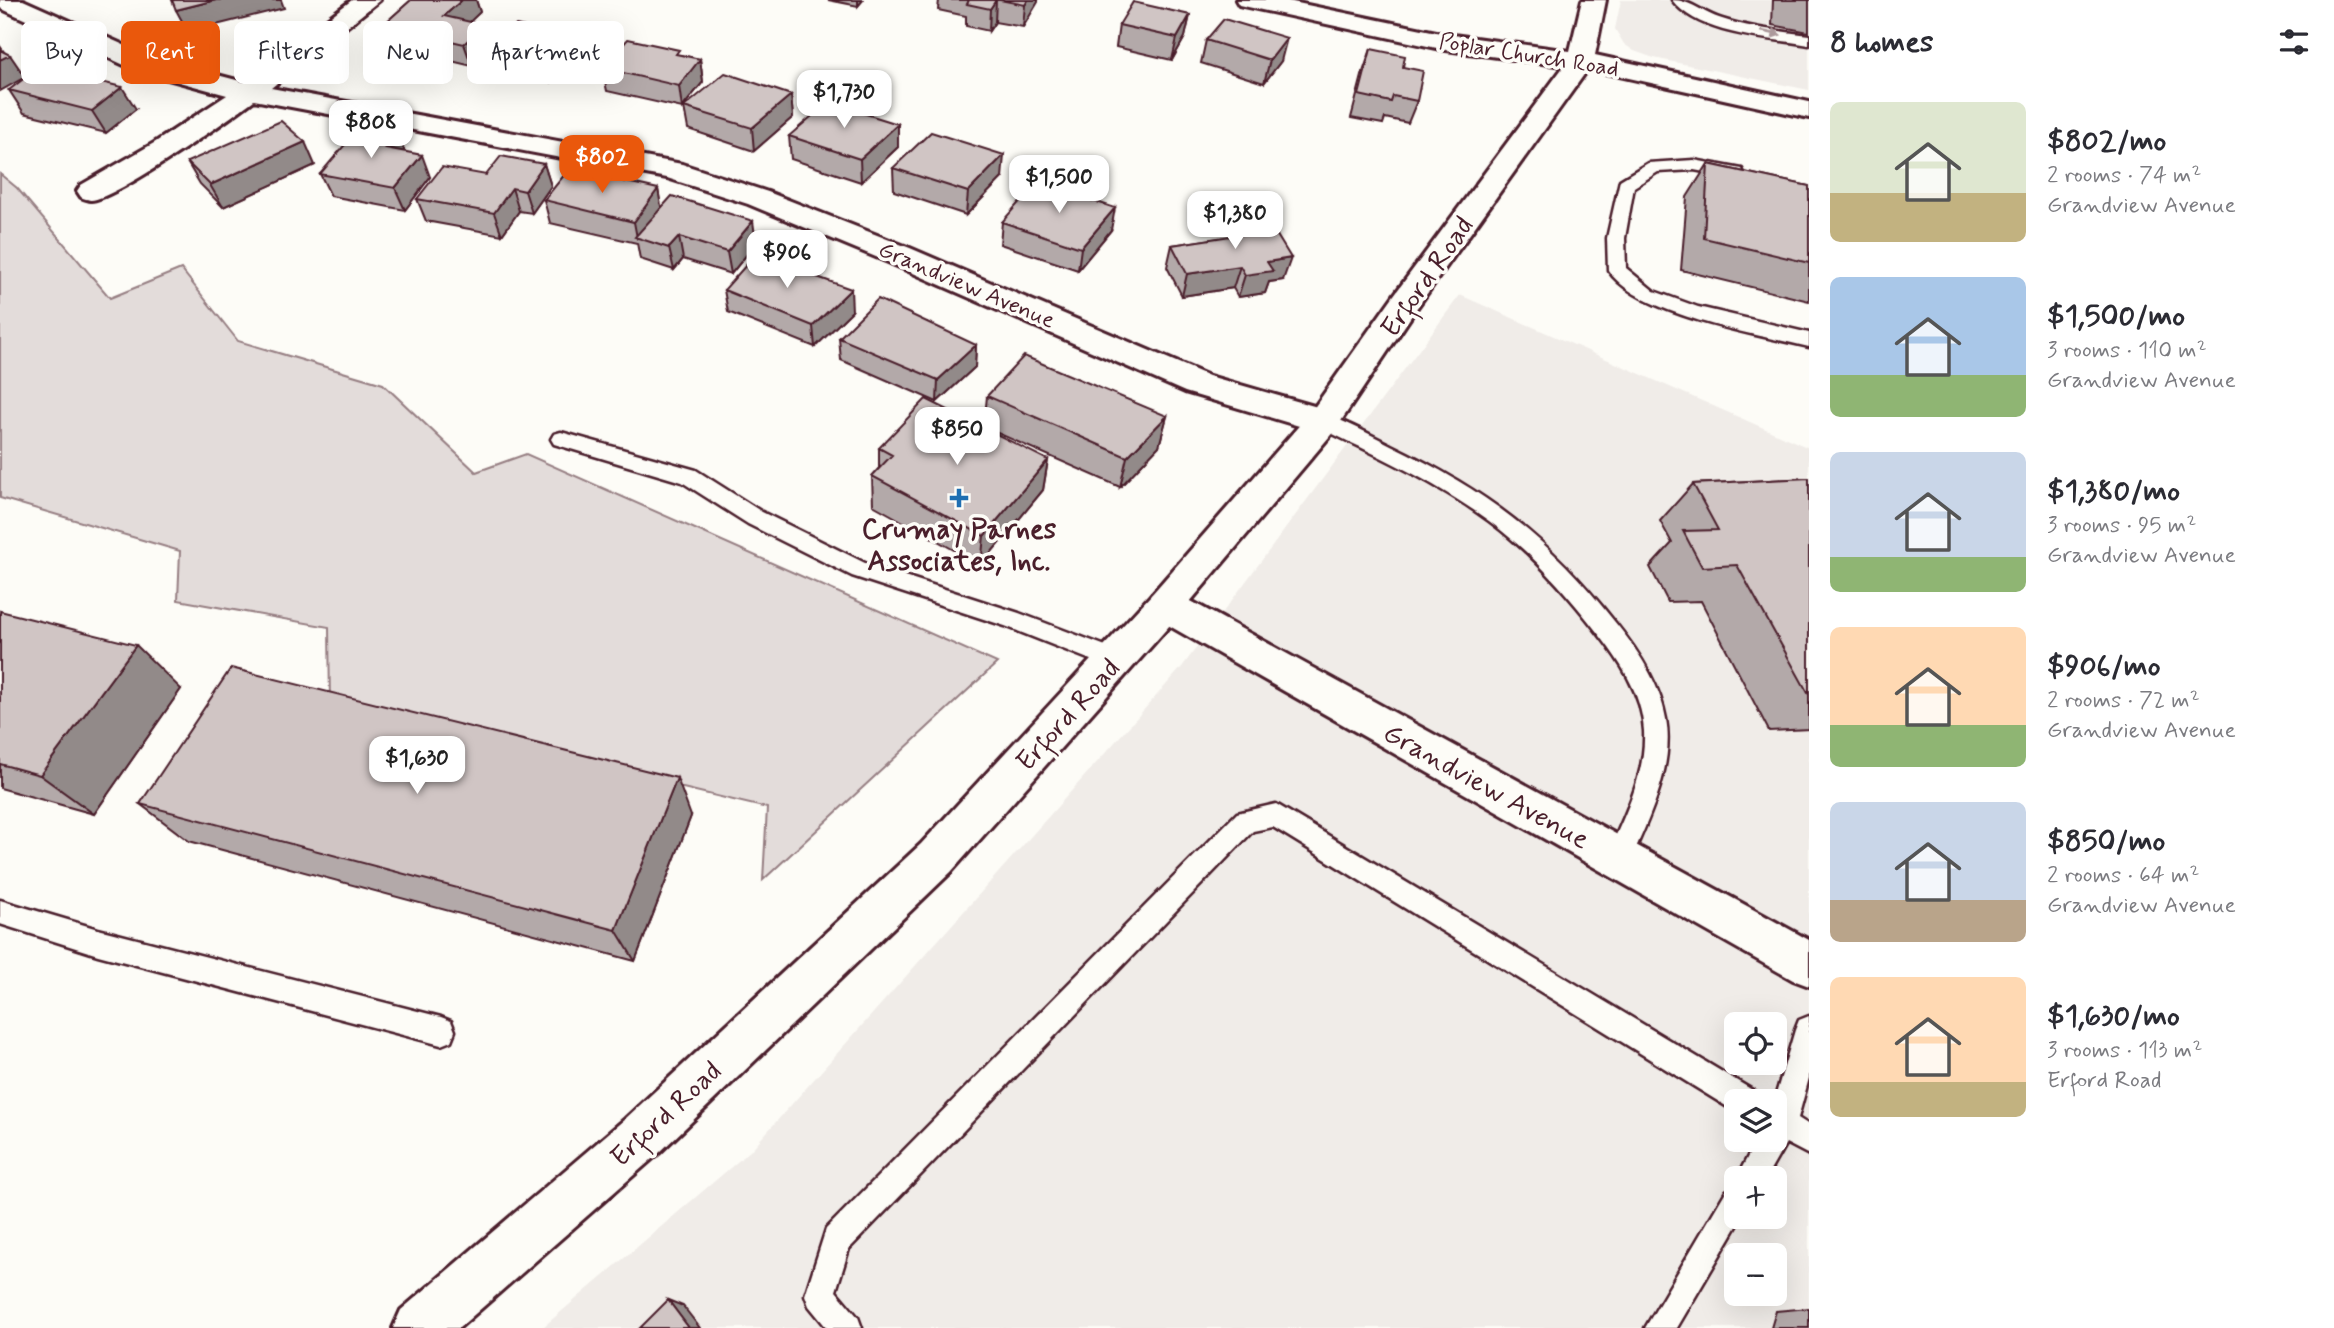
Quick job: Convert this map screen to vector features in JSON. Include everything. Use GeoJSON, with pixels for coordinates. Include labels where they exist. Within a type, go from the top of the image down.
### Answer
{"type":"FeatureCollection","features":[{"type":"Feature","properties":{"kind":"street","name":"Grandview Avenue"},"geometry":{"type":"LineString","coordinates":[[2,0],[145,64],[222,85],[311,105],[672,170],[758,198],[899,255],[1197,384],[1323,421]]}},
{"type":"Feature","properties":{"kind":"street"},"geometry":{"type":"LineString","coordinates":[[91,191],[124,174],[253,90],[368,0]]}},
{"type":"Feature","properties":{"kind":"street","name":"Poplar Church Road"},"geometry":{"type":"LineString","coordinates":[[1248,0],[1446,42],[1581,60],[1809,110]]}},
{"type":"Feature","properties":{"kind":"street","name":"Erford Road"},"geometry":{"type":"LineString","coordinates":[[419,1328],[642,1136],[936,858],[1165,605],[1323,421],[1405,302],[1581,60],[1594,0]]}},
{"type":"Feature","properties":{"kind":"street","name":"Grandview Avenue"},"geometry":{"type":"LineString","coordinates":[[1165,605],[1809,964]]}},
{"type":"Feature","properties":{"kind":"lane"},"geometry":{"type":"LineString","coordinates":[[1679,0],[1695,15],[1809,40]]}},
{"type":"Feature","properties":{"kind":"lane"},"geometry":{"type":"LineString","coordinates":[[1711,0],[1713,15],[1733,25]]}},
{"type":"Feature","properties":{"kind":"lane"},"geometry":{"type":"LineString","coordinates":[[1758,177],[1694,164],[1654,167],[1626,184],[1616,238],[1617,270],[1648,295],[1694,312],[1809,340]]}},
{"type":"Feature","properties":{"kind":"lane"},"geometry":{"type":"LineString","coordinates":[[1323,421],[1470,498],[1520,533],[1579,592],[1619,645],[1645,688],[1656,730],[1655,765],[1619,858]]}},
{"type":"Feature","properties":{"kind":"lane"},"geometry":{"type":"LineString","coordinates":[[561,439],[689,477],[755,518],[860,570],[1011,619],[1116,660]]}},
{"type":"Feature","properties":{"kind":"lane"},"geometry":{"type":"LineString","coordinates":[[847,1328],[820,1295],[837,1240],[1246,821],[1276,815],[1724,1089]]}},
{"type":"Feature","properties":{"kind":"lane"},"geometry":{"type":"LineString","coordinates":[[0,912],[98,942],[441,1031]]}},
{"type":"Feature","properties":{"kind":"lane"},"geometry":{"type":"LineString","coordinates":[[1787,1097],[1809,1030]]}},
{"type":"Feature","properties":{"kind":"lane"},"geometry":{"type":"LineString","coordinates":[[1787,1134],[1809,1141]]}},
{"type":"Feature","properties":{"kind":"lane"},"geometry":{"type":"LineString","coordinates":[[1660,1328],[1724,1221]]}},
{"type":"Feature","properties":{"kind":"shaded area"},"geometry":{"type":"Polygon","coordinates":[[[1621,0],[1809,0],[1809,90],[1654,58],[1634,51],[1624,44],[1615,29],[1621,0]]]}},
{"type":"Feature","properties":{"kind":"shaded area"},"geometry":{"type":"Polygon","coordinates":[[[0,174],[17,188],[110,298],[181,269],[238,341],[383,384],[476,472],[526,454],[997,663],[763,880],[767,808],[330,704],[329,627],[178,600],[180,551],[0,498],[0,174]]]}},
{"type":"Feature","properties":{"kind":"shaded area"},"geometry":{"type":"Polygon","coordinates":[[[1460,295],[1809,448],[1809,1328],[542,1328],[750,1151],[1182,667],[1460,295]]]}},
{"type":"Feature","properties":{"kind":"building"},"geometry":{"type":"Polygon","coordinates":[[[172,0],[216,0],[176,10],[172,0]]]}},
{"type":"Feature","properties":{"kind":"building"},"geometry":{"type":"Polygon","coordinates":[[[411,0],[462,0],[444,16],[467,21],[467,41],[464,44],[453,41],[453,21],[387,21],[411,0]]]}},
{"type":"Feature","properties":{"kind":"building"},"geometry":{"type":"Polygon","coordinates":[[[969,0],[996,0],[990,9],[967,4],[969,0]]]}},
{"type":"Feature","properties":{"kind":"building"},"geometry":{"type":"Polygon","coordinates":[[[1000,0],[1028,0],[1025,5],[1000,0]]]}},
{"type":"Feature","properties":{"kind":"building"},"geometry":{"type":"Polygon","coordinates":[[[1133,2],[1190,15],[1177,38],[1119,25],[1133,2]]]}},
{"type":"Feature","properties":{"kind":"building"},"geometry":{"type":"Polygon","coordinates":[[[1224,19],[1287,38],[1270,60],[1206,40],[1224,19]]]}},
{"type":"Feature","properties":{"kind":"building"},"geometry":{"type":"Polygon","coordinates":[[[628,39],[679,50],[676,54],[700,59],[679,86],[624,73],[624,43],[628,39]]]}},
{"type":"Feature","properties":{"kind":"building"},"geometry":{"type":"Polygon","coordinates":[[[1371,49],[1405,56],[1403,67],[1423,71],[1417,101],[1393,96],[1391,102],[1359,95],[1371,49]]]}},
{"type":"Feature","properties":{"kind":"building"},"geometry":{"type":"Polygon","coordinates":[[[0,50],[10,55],[0,60],[0,50]]]}},
{"type":"Feature","properties":{"kind":"building"},"geometry":{"type":"Polygon","coordinates":[[[725,73],[791,95],[752,128],[684,107],[725,73]]]}},
{"type":"Feature","properties":{"kind":"building"},"geometry":{"type":"Polygon","coordinates":[[[21,81],[21,84],[107,83],[122,87],[92,111],[9,90],[21,81]]]}},
{"type":"Feature","properties":{"kind":"building"},"geometry":{"type":"Polygon","coordinates":[[[828,102],[898,124],[860,159],[789,136],[828,102]]]}},
{"type":"Feature","properties":{"kind":"building"},"geometry":{"type":"Polygon","coordinates":[[[281,121],[305,142],[210,185],[187,162],[281,121]]]}},
{"type":"Feature","properties":{"kind":"building"},"geometry":{"type":"Polygon","coordinates":[[[359,128],[398,135],[386,148],[422,155],[395,188],[320,174],[359,128]]]}},
{"type":"Feature","properties":{"kind":"building"},"geometry":{"type":"Polygon","coordinates":[[[931,132],[1004,155],[968,192],[893,168],[931,132]]]}},
{"type":"Feature","properties":{"kind":"building"},"geometry":{"type":"Polygon","coordinates":[[[501,156],[544,164],[525,191],[512,188],[494,213],[417,199],[442,167],[486,175],[501,156]]]}},
{"type":"Feature","properties":{"kind":"building"},"geometry":{"type":"Polygon","coordinates":[[[1708,164],[1809,186],[1809,263],[1704,238],[1708,164]]]}},
{"type":"Feature","properties":{"kind":"building"},"geometry":{"type":"Polygon","coordinates":[[[569,169],[658,189],[634,222],[544,200],[569,169]]]}},
{"type":"Feature","properties":{"kind":"building"},"geometry":{"type":"Polygon","coordinates":[[[1037,182],[1115,208],[1081,248],[1002,222],[1037,182]]]}},
{"type":"Feature","properties":{"kind":"building"},"geometry":{"type":"Polygon","coordinates":[[[672,196],[753,221],[727,252],[679,237],[669,248],[635,237],[672,196]]]}},
{"type":"Feature","properties":{"kind":"building"},"geometry":{"type":"Polygon","coordinates":[[[1267,219],[1291,258],[1267,262],[1273,271],[1245,275],[1240,266],[1187,274],[1172,245],[1250,233],[1244,222],[1267,219]]]}},
{"type":"Feature","properties":{"kind":"building"},"geometry":{"type":"Polygon","coordinates":[[[755,255],[851,289],[813,326],[724,290],[755,255]]]}},
{"type":"Feature","properties":{"kind":"building"},"geometry":{"type":"Polygon","coordinates":[[[878,299],[976,345],[938,380],[839,338],[878,299]]]}},
{"type":"Feature","properties":{"kind":"building"},"geometry":{"type":"Polygon","coordinates":[[[1024,356],[1167,416],[1127,457],[987,396],[1024,356]]]}},
{"type":"Feature","properties":{"kind":"building","name":"Crumay Parnes Associates, Inc."},"geometry":{"type":"Polygon","coordinates":[[[926,399],[1048,460],[984,536],[872,476],[892,455],[879,448],[926,399]]]}},
{"type":"Feature","properties":{"kind":"building"},"geometry":{"type":"Polygon","coordinates":[[[1809,478],[1809,695],[1737,565],[1702,567],[1683,531],[1718,530],[1693,484],[1809,478]]]}},
{"type":"Feature","properties":{"kind":"building"},"geometry":{"type":"Polygon","coordinates":[[[0,611],[136,645],[40,775],[0,764],[0,611]]]}},
{"type":"Feature","properties":{"kind":"building"},"geometry":{"type":"Polygon","coordinates":[[[231,668],[677,778],[616,930],[140,804],[231,668]]]}},
{"type":"Feature","properties":{"kind":"building"},"geometry":{"type":"Polygon","coordinates":[[[668,1300],[689,1328],[640,1328],[668,1300]]]}},
{"type":"Feature","properties":{"kind":"place","name":"Crumay Parnes Associates, Inc."},"geometry":{"type":"Point","coordinates":[959,498]}}]}
